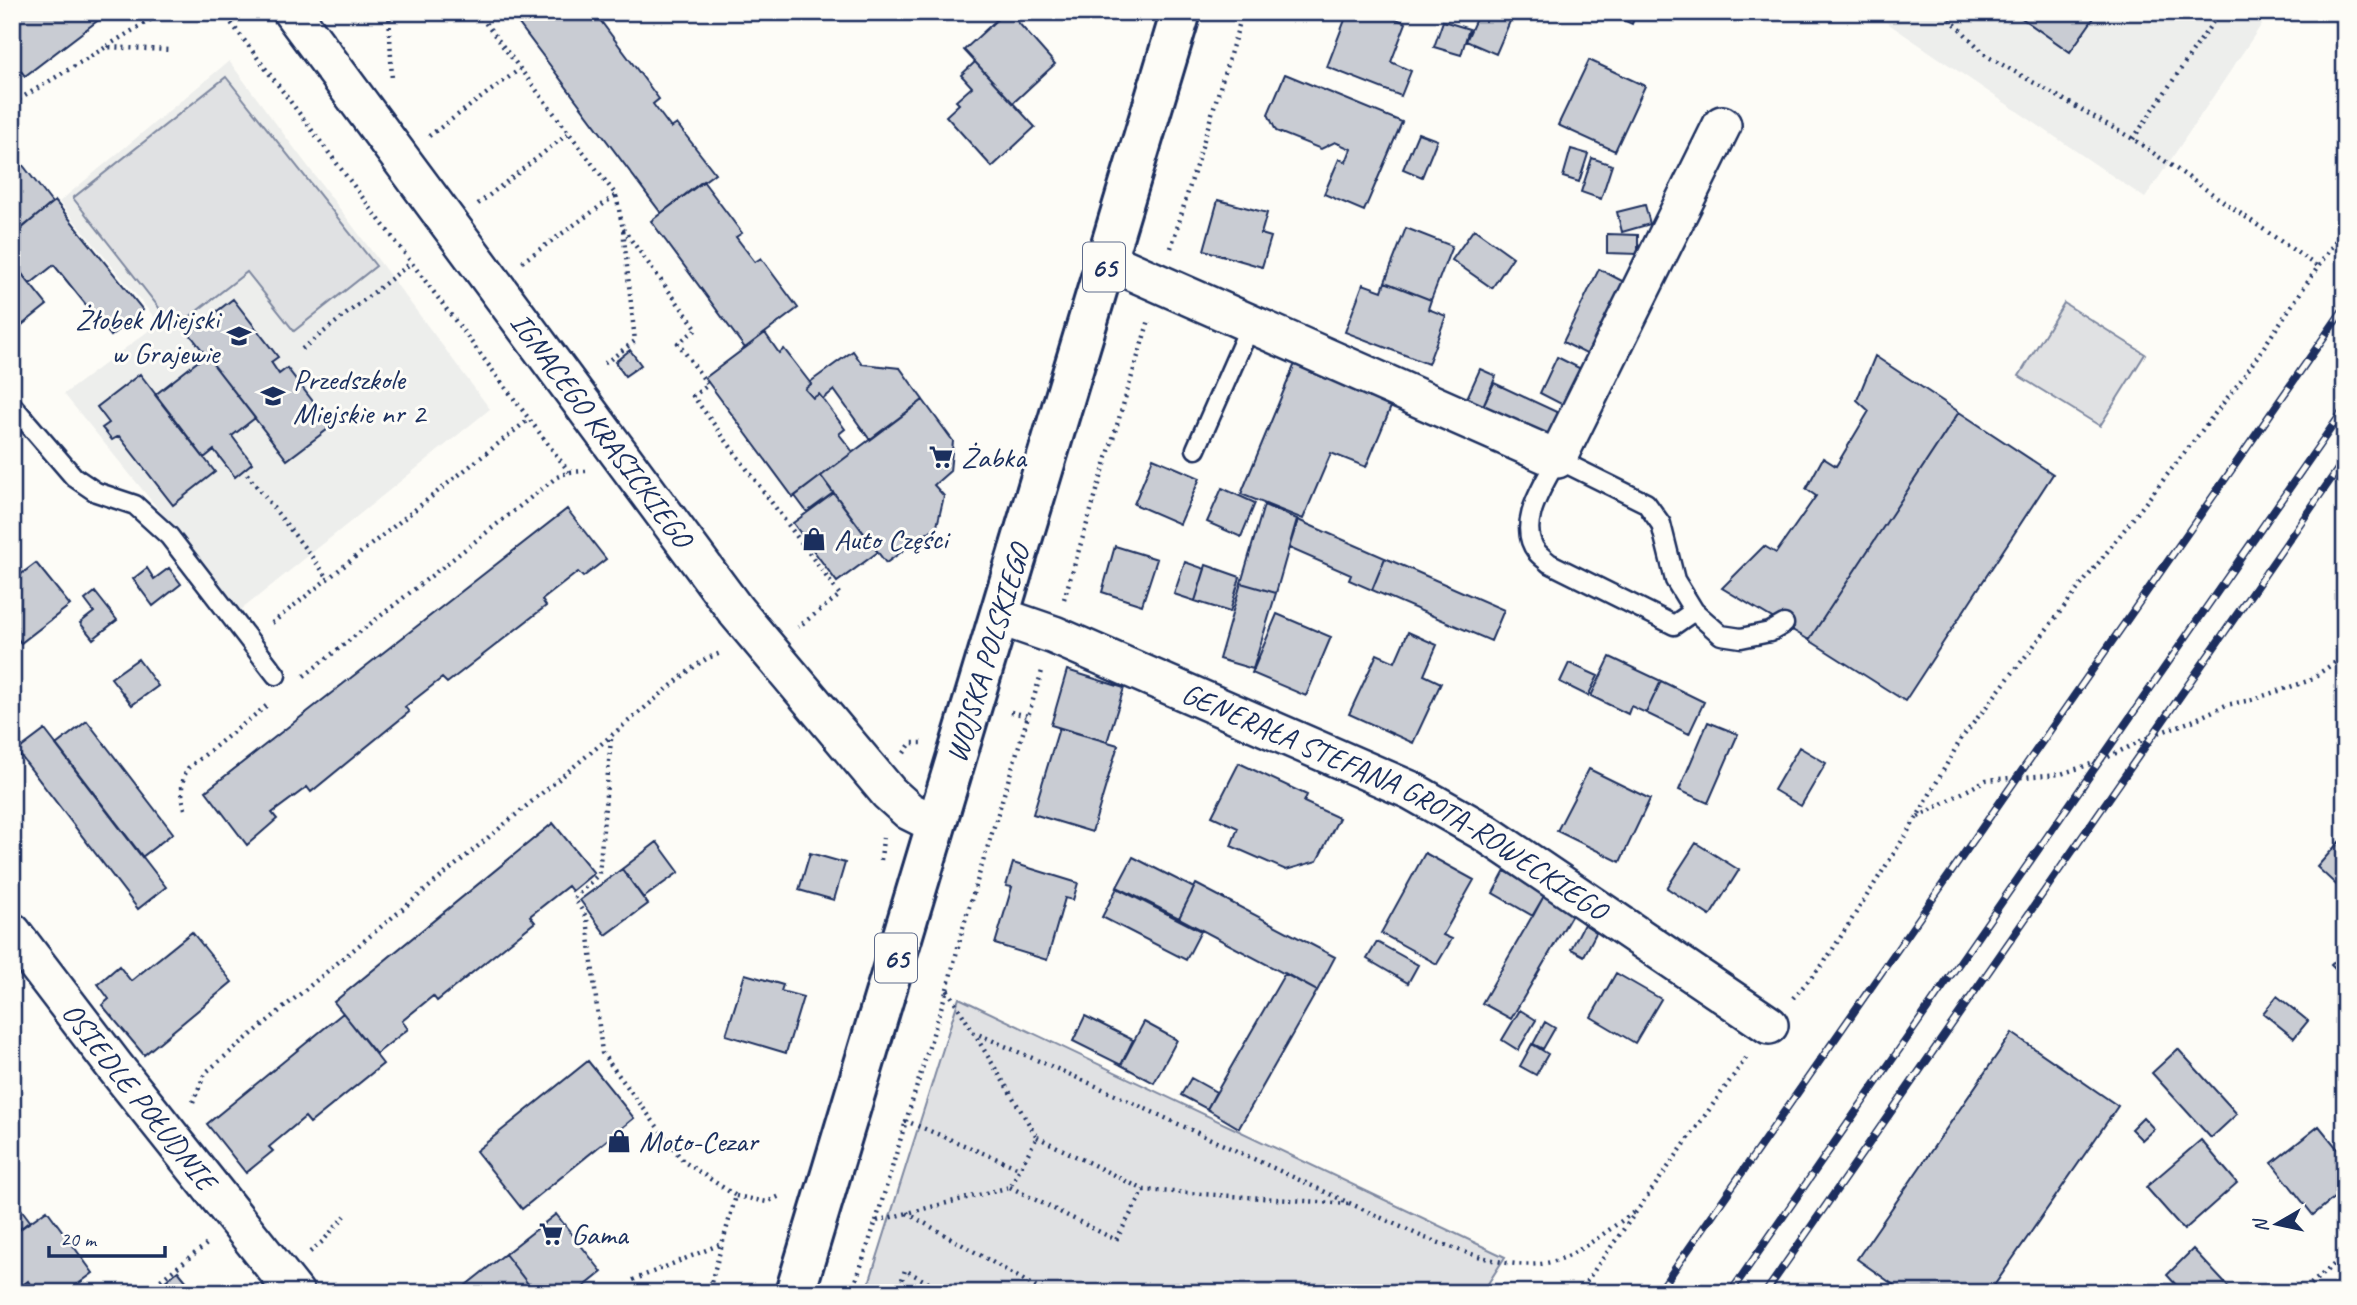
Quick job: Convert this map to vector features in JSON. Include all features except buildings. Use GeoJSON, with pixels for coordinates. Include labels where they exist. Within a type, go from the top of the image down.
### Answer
{"type":"FeatureCollection","features":[{"type":"Feature","properties":{"kind":"main road","name":"WOJSKA POLSKIEGO"},"geometry":{"type":"LineString","coordinates":[[795,1293],[1181,12]]}},
{"type":"Feature","properties":{"kind":"street","name":"IGNACEGO KRASICKIEGO"},"geometry":{"type":"LineString","coordinates":[[292,12],[736,611],[889,793],[909,811],[935,824]]}},
{"type":"Feature","properties":{"kind":"street"},"geometry":{"type":"LineString","coordinates":[[1106,260],[1557,459],[1722,125]]}},
{"type":"Feature","properties":{"kind":"street","name":"GENERAŁA STEFANA GROTA-ROWECKIEGO"},"geometry":{"type":"LineString","coordinates":[[999,616],[1054,635],[1410,789],[1484,832],[1769,1025]]}},
{"type":"Feature","properties":{"kind":"street","name":"OSIEDLE POŁUDNIE"},"geometry":{"type":"LineString","coordinates":[[12,932],[115,1067],[295,1293]]}},
{"type":"Feature","properties":{"kind":"lane"},"geometry":{"type":"LineString","coordinates":[[1196,449],[1251,324]]}},
{"type":"Feature","properties":{"kind":"lane"},"geometry":{"type":"LineString","coordinates":[[12,405],[74,477],[96,492],[135,505],[169,536],[276,675]]}},
{"type":"Feature","properties":{"kind":"lane"},"geometry":{"type":"LineString","coordinates":[[1694,611],[1674,625],[1549,563],[1536,552],[1530,536],[1530,513],[1557,459],[1646,503],[1661,524],[1675,580],[1694,611],[1721,635],[1741,638],[1770,632],[1784,624]]}},
{"type":"Feature","properties":{"kind":"path"},"geometry":{"type":"LineString","coordinates":[[13,103],[163,12]]}},
{"type":"Feature","properties":{"kind":"path"},"geometry":{"type":"LineString","coordinates":[[223,12],[569,472]]}},
{"type":"Feature","properties":{"kind":"path"},"geometry":{"type":"LineString","coordinates":[[389,12],[393,90]]}},
{"type":"Feature","properties":{"kind":"path"},"geometry":{"type":"LineString","coordinates":[[477,12],[616,195],[623,229],[635,341],[593,372]]}},
{"type":"Feature","properties":{"kind":"path"},"geometry":{"type":"LineString","coordinates":[[852,1293],[876,1222],[947,989],[966,917],[1243,12]]}},
{"type":"Feature","properties":{"kind":"path"},"geometry":{"type":"LineString","coordinates":[[1948,12],[1951,20],[1987,56],[2133,139],[2318,267]]}},
{"type":"Feature","properties":{"kind":"path"},"geometry":{"type":"LineString","coordinates":[[2133,139],[2217,16],[2211,12]]}},
{"type":"Feature","properties":{"kind":"path"},"geometry":{"type":"LineString","coordinates":[[106,47],[170,50]]}},
{"type":"Feature","properties":{"kind":"path"},"geometry":{"type":"LineString","coordinates":[[422,141],[520,68]]}},
{"type":"Feature","properties":{"kind":"path"},"geometry":{"type":"LineString","coordinates":[[472,209],[569,133]]}},
{"type":"Feature","properties":{"kind":"path"},"geometry":{"type":"LineString","coordinates":[[515,267],[616,195]]}},
{"type":"Feature","properties":{"kind":"path"},"geometry":{"type":"LineString","coordinates":[[1578,1293],[1769,1025],[1824,963],[1917,817],[1961,739],[2242,379],[2345,227]]}},
{"type":"Feature","properties":{"kind":"path"},"geometry":{"type":"LineString","coordinates":[[623,229],[697,329],[678,343],[708,385],[693,396],[840,595],[789,633]]}},
{"type":"Feature","properties":{"kind":"path"},"geometry":{"type":"LineString","coordinates":[[302,349],[411,263]]}},
{"type":"Feature","properties":{"kind":"path"},"geometry":{"type":"LineString","coordinates":[[250,640],[528,420]]}},
{"type":"Feature","properties":{"kind":"path"},"geometry":{"type":"LineString","coordinates":[[296,682],[557,477],[582,470],[594,474]]}},
{"type":"Feature","properties":{"kind":"path"},"geometry":{"type":"LineString","coordinates":[[247,474],[329,579]]}},
{"type":"Feature","properties":{"kind":"path"},"geometry":{"type":"LineString","coordinates":[[189,1111],[205,1073],[695,666],[719,653],[730,653]]}},
{"type":"Feature","properties":{"kind":"path"},"geometry":{"type":"LineString","coordinates":[[1917,817],[1986,780],[2061,774],[2100,761],[2153,735],[2192,722],[2226,705],[2251,700],[2308,681],[2337,661],[2345,659]]}},
{"type":"Feature","properties":{"kind":"path"},"geometry":{"type":"LineString","coordinates":[[185,809],[181,794],[182,780],[188,768],[275,700]]}},
{"type":"Feature","properties":{"kind":"path"},"geometry":{"type":"LineString","coordinates":[[1011,712],[1028,716]]}},
{"type":"Feature","properties":{"kind":"path"},"geometry":{"type":"LineString","coordinates":[[611,738],[599,874],[574,898],[587,918],[602,1053],[683,1161],[736,1196],[766,1202],[780,1196],[784,1183]]}},
{"type":"Feature","properties":{"kind":"path"},"geometry":{"type":"LineString","coordinates":[[879,869],[884,840],[880,834]]}},
{"type":"Feature","properties":{"kind":"path"},"geometry":{"type":"LineString","coordinates":[[947,989],[1037,1138],[1144,1190],[1354,1204]]}},
{"type":"Feature","properties":{"kind":"path"},"geometry":{"type":"LineString","coordinates":[[973,1032],[1425,1238],[1483,1257],[1520,1264],[1552,1262],[1582,1247],[1639,1208]]}},
{"type":"Feature","properties":{"kind":"path"},"geometry":{"type":"LineString","coordinates":[[906,1121],[1020,1168]]}},
{"type":"Feature","properties":{"kind":"path"},"geometry":{"type":"LineString","coordinates":[[1010,1187],[1037,1138]]}},
{"type":"Feature","properties":{"kind":"path"},"geometry":{"type":"LineString","coordinates":[[876,1222],[1010,1187],[1116,1240],[1144,1190]]}},
{"type":"Feature","properties":{"kind":"path"},"geometry":{"type":"LineString","coordinates":[[708,1293],[736,1196]]}},
{"type":"Feature","properties":{"kind":"path"},"geometry":{"type":"LineString","coordinates":[[907,1213],[1046,1293]]}},
{"type":"Feature","properties":{"kind":"path"},"geometry":{"type":"LineString","coordinates":[[302,1251],[310,1252],[345,1216]]}},
{"type":"Feature","properties":{"kind":"path"},"geometry":{"type":"LineString","coordinates":[[144,1293],[209,1242]]}},
{"type":"Feature","properties":{"kind":"path"},"geometry":{"type":"LineString","coordinates":[[633,1280],[722,1244]]}},
{"type":"Feature","properties":{"kind":"path"},"geometry":{"type":"LineString","coordinates":[[2300,1293],[2345,1255]]}},
{"type":"Feature","properties":{"kind":"path"},"geometry":{"type":"LineString","coordinates":[[898,1293],[905,1270],[947,1293]]}},
{"type":"Feature","properties":{"kind":"shaded area"},"geometry":{"type":"Polygon","coordinates":[[[1871,12],[2270,12],[2145,198],[1871,12]]]}},
{"type":"Feature","properties":{"kind":"shaded area"},"geometry":{"type":"Polygon","coordinates":[[[229,61],[490,409],[241,610],[64,394],[159,323],[59,202],[229,61]]]}},
{"type":"Feature","properties":{"kind":"shaded area"},"geometry":{"type":"Polygon","coordinates":[[[226,77],[376,266],[294,331],[247,272],[175,328],[73,198],[226,77]]]}},
{"type":"Feature","properties":{"kind":"shaded area"},"geometry":{"type":"Polygon","coordinates":[[[2064,303],[2145,354],[2100,426],[2019,376],[2064,303]]]}},
{"type":"Feature","properties":{"kind":"shaded area"},"geometry":{"type":"Polygon","coordinates":[[[959,998],[1505,1257],[1482,1293],[866,1293],[959,998]]]}},
{"type":"Feature","properties":{"kind":"railway"},"geometry":{"type":"LineString","coordinates":[[1658,1293],[2345,307]]}},
{"type":"Feature","properties":{"kind":"railway"},"geometry":{"type":"LineString","coordinates":[[1730,1293],[2345,408]]}},
{"type":"Feature","properties":{"kind":"railway"},"geometry":{"type":"LineString","coordinates":[[1765,1293],[2345,459]]}},
{"type":"Feature","properties":{"kind":"place","name":"Żłobek Miejski w Grajewie"},"geometry":{"type":"Point","coordinates":[239,336]}},
{"type":"Feature","properties":{"kind":"place","name":"Przedszkole Miejskie nr 2"},"geometry":{"type":"Point","coordinates":[273,396]}},
{"type":"Feature","properties":{"kind":"place","name":"Żabka"},"geometry":{"type":"Point","coordinates":[941,457]}},
{"type":"Feature","properties":{"kind":"place","name":"Auto Części"},"geometry":{"type":"Point","coordinates":[814,539]}},
{"type":"Feature","properties":{"kind":"place","name":"Moto-Cezar"},"geometry":{"type":"Point","coordinates":[619,1141]}},
{"type":"Feature","properties":{"kind":"place","name":"Gama"},"geometry":{"type":"Point","coordinates":[551,1234]}}]}
